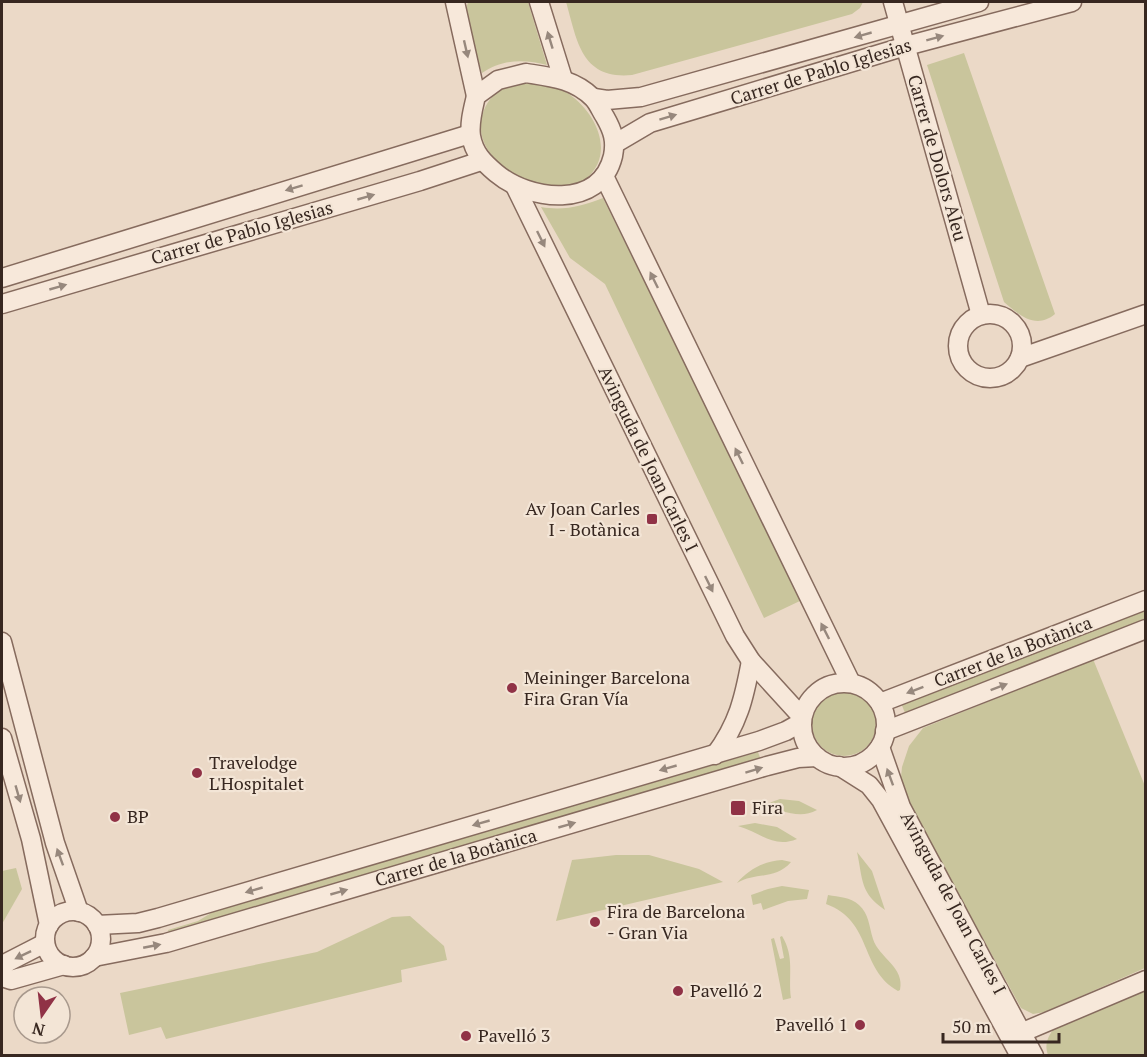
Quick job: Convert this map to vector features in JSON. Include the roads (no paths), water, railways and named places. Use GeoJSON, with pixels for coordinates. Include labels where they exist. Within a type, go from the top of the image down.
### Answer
{"type":"FeatureCollection","features":[{"type":"Feature","properties":{"kind":"street"},"geometry":{"type":"LineString","coordinates":[[455,2],[476,96],[471,114],[470,134],[481,161],[515,186],[535,194],[557,196],[579,193],[604,176],[616,143],[608,123],[594,98],[563,78],[526,74],[498,80],[476,96]]}},
{"type":"Feature","properties":{"kind":"street"},"geometry":{"type":"LineString","coordinates":[[539,2],[563,78]]}},
{"type":"Feature","properties":{"kind":"street","name":"Carrer de Dolors Aleu"},"geometry":{"type":"LineString","coordinates":[[893,2],[981,315]]}},
{"type":"Feature","properties":{"kind":"street","name":"Carrer de Pablo Iglesias"},"geometry":{"type":"LineString","coordinates":[[594,98],[607,100],[641,97],[980,2]]}},
{"type":"Feature","properties":{"kind":"street","name":"Carrer de Pablo Iglesias"},"geometry":{"type":"LineString","coordinates":[[616,143],[650,123],[1029,7],[1072,2]]}},
{"type":"Feature","properties":{"kind":"street","name":"Carrer de Pablo Iglesias"},"geometry":{"type":"LineString","coordinates":[[2,278],[470,134]]}},
{"type":"Feature","properties":{"kind":"street","name":"Carrer de Pablo Iglesias"},"geometry":{"type":"LineString","coordinates":[[2,304],[481,161]]}},
{"type":"Feature","properties":{"kind":"street"},"geometry":{"type":"LineString","coordinates":[[604,176],[851,683]]}},
{"type":"Feature","properties":{"kind":"street","name":"Avinguda de Joan Carles I"},"geometry":{"type":"LineString","coordinates":[[515,186],[735,636],[751,661],[802,719]]}},
{"type":"Feature","properties":{"kind":"street"},"geometry":{"type":"LineString","coordinates":[[1020,358],[1146,314]]}},
{"type":"Feature","properties":{"kind":"street"},"geometry":{"type":"LineString","coordinates":[[981,315],[1002,316],[1010,320],[1018,329],[1023,347],[1020,358],[1014,368],[997,378],[982,378],[974,375],[965,368],[959,358],[957,342],[960,332],[967,322],[981,315]]}},
{"type":"Feature","properties":{"kind":"street","name":"Carrer de la Botànica"},"geometry":{"type":"LineString","coordinates":[[880,703],[1146,600]]}},
{"type":"Feature","properties":{"kind":"street","name":"Carrer de la Botànica"},"geometry":{"type":"LineString","coordinates":[[883,739],[1146,629]]}},
{"type":"Feature","properties":{"kind":"street"},"geometry":{"type":"LineString","coordinates":[[2,642],[53,835],[79,912]]}},
{"type":"Feature","properties":{"kind":"street"},"geometry":{"type":"LineString","coordinates":[[715,755],[737,721],[744,699],[751,661]]}},
{"type":"Feature","properties":{"kind":"street"},"geometry":{"type":"LineString","coordinates":[[851,683],[869,690],[880,703],[885,716],[883,739],[866,761],[853,766],[827,763],[817,757],[807,746],[802,732],[802,719],[810,699],[821,689],[834,684],[851,683]]}},
{"type":"Feature","properties":{"kind":"street","name":"Carrer de la Botànica"},"geometry":{"type":"LineString","coordinates":[[97,925],[138,923],[158,918],[715,755],[786,731],[802,719]]}},
{"type":"Feature","properties":{"kind":"street"},"geometry":{"type":"LineString","coordinates":[[2,738],[31,839],[47,934],[54,959],[64,965],[74,967],[84,965],[94,957],[101,942],[97,925],[87,915],[79,912],[62,914],[47,934],[2,968]]}},
{"type":"Feature","properties":{"kind":"street","name":"Avinguda de Joan Carles I"},"geometry":{"type":"LineString","coordinates":[[883,739],[901,807],[1034,1056]]}},
{"type":"Feature","properties":{"kind":"street","name":"Carrer de la Botànica"},"geometry":{"type":"LineString","coordinates":[[94,957],[166,943],[767,766],[798,758],[817,757]]}},
{"type":"Feature","properties":{"kind":"street","name":"Avinguda de Joan Carles I"},"geometry":{"type":"LineString","coordinates":[[839,766],[869,785],[880,800],[1020,1056]]}},
{"type":"Feature","properties":{"kind":"street"},"geometry":{"type":"LineString","coordinates":[[2,977],[11,980],[64,965]]}},
{"type":"Feature","properties":{"kind":"street"},"geometry":{"type":"LineString","coordinates":[[1023,1032],[1146,980]]}},
{"type":"Feature","properties":{"kind":"place","name":"Av Joan Carles I - Botànica"},"geometry":{"type":"Point","coordinates":[652,519]}},
{"type":"Feature","properties":{"kind":"place","name":"Meininger Barcelona Fira Gran Vía"},"geometry":{"type":"Point","coordinates":[512,688]}},
{"type":"Feature","properties":{"kind":"place","name":"Travelodge L'Hospitalet"},"geometry":{"type":"Point","coordinates":[197,773]}},
{"type":"Feature","properties":{"kind":"place","name":"Fira"},"geometry":{"type":"Point","coordinates":[738,808]}},
{"type":"Feature","properties":{"kind":"place","name":"BP"},"geometry":{"type":"Point","coordinates":[115,817]}},
{"type":"Feature","properties":{"kind":"place","name":"Fira de Barcelona - Gran Via"},"geometry":{"type":"Point","coordinates":[595,922]}},
{"type":"Feature","properties":{"kind":"place","name":"Pavelló 2"},"geometry":{"type":"Point","coordinates":[678,991]}},
{"type":"Feature","properties":{"kind":"place","name":"Pavelló 1"},"geometry":{"type":"Point","coordinates":[860,1025]}},
{"type":"Feature","properties":{"kind":"place","name":"Pavelló 3"},"geometry":{"type":"Point","coordinates":[466,1036]}}]}
